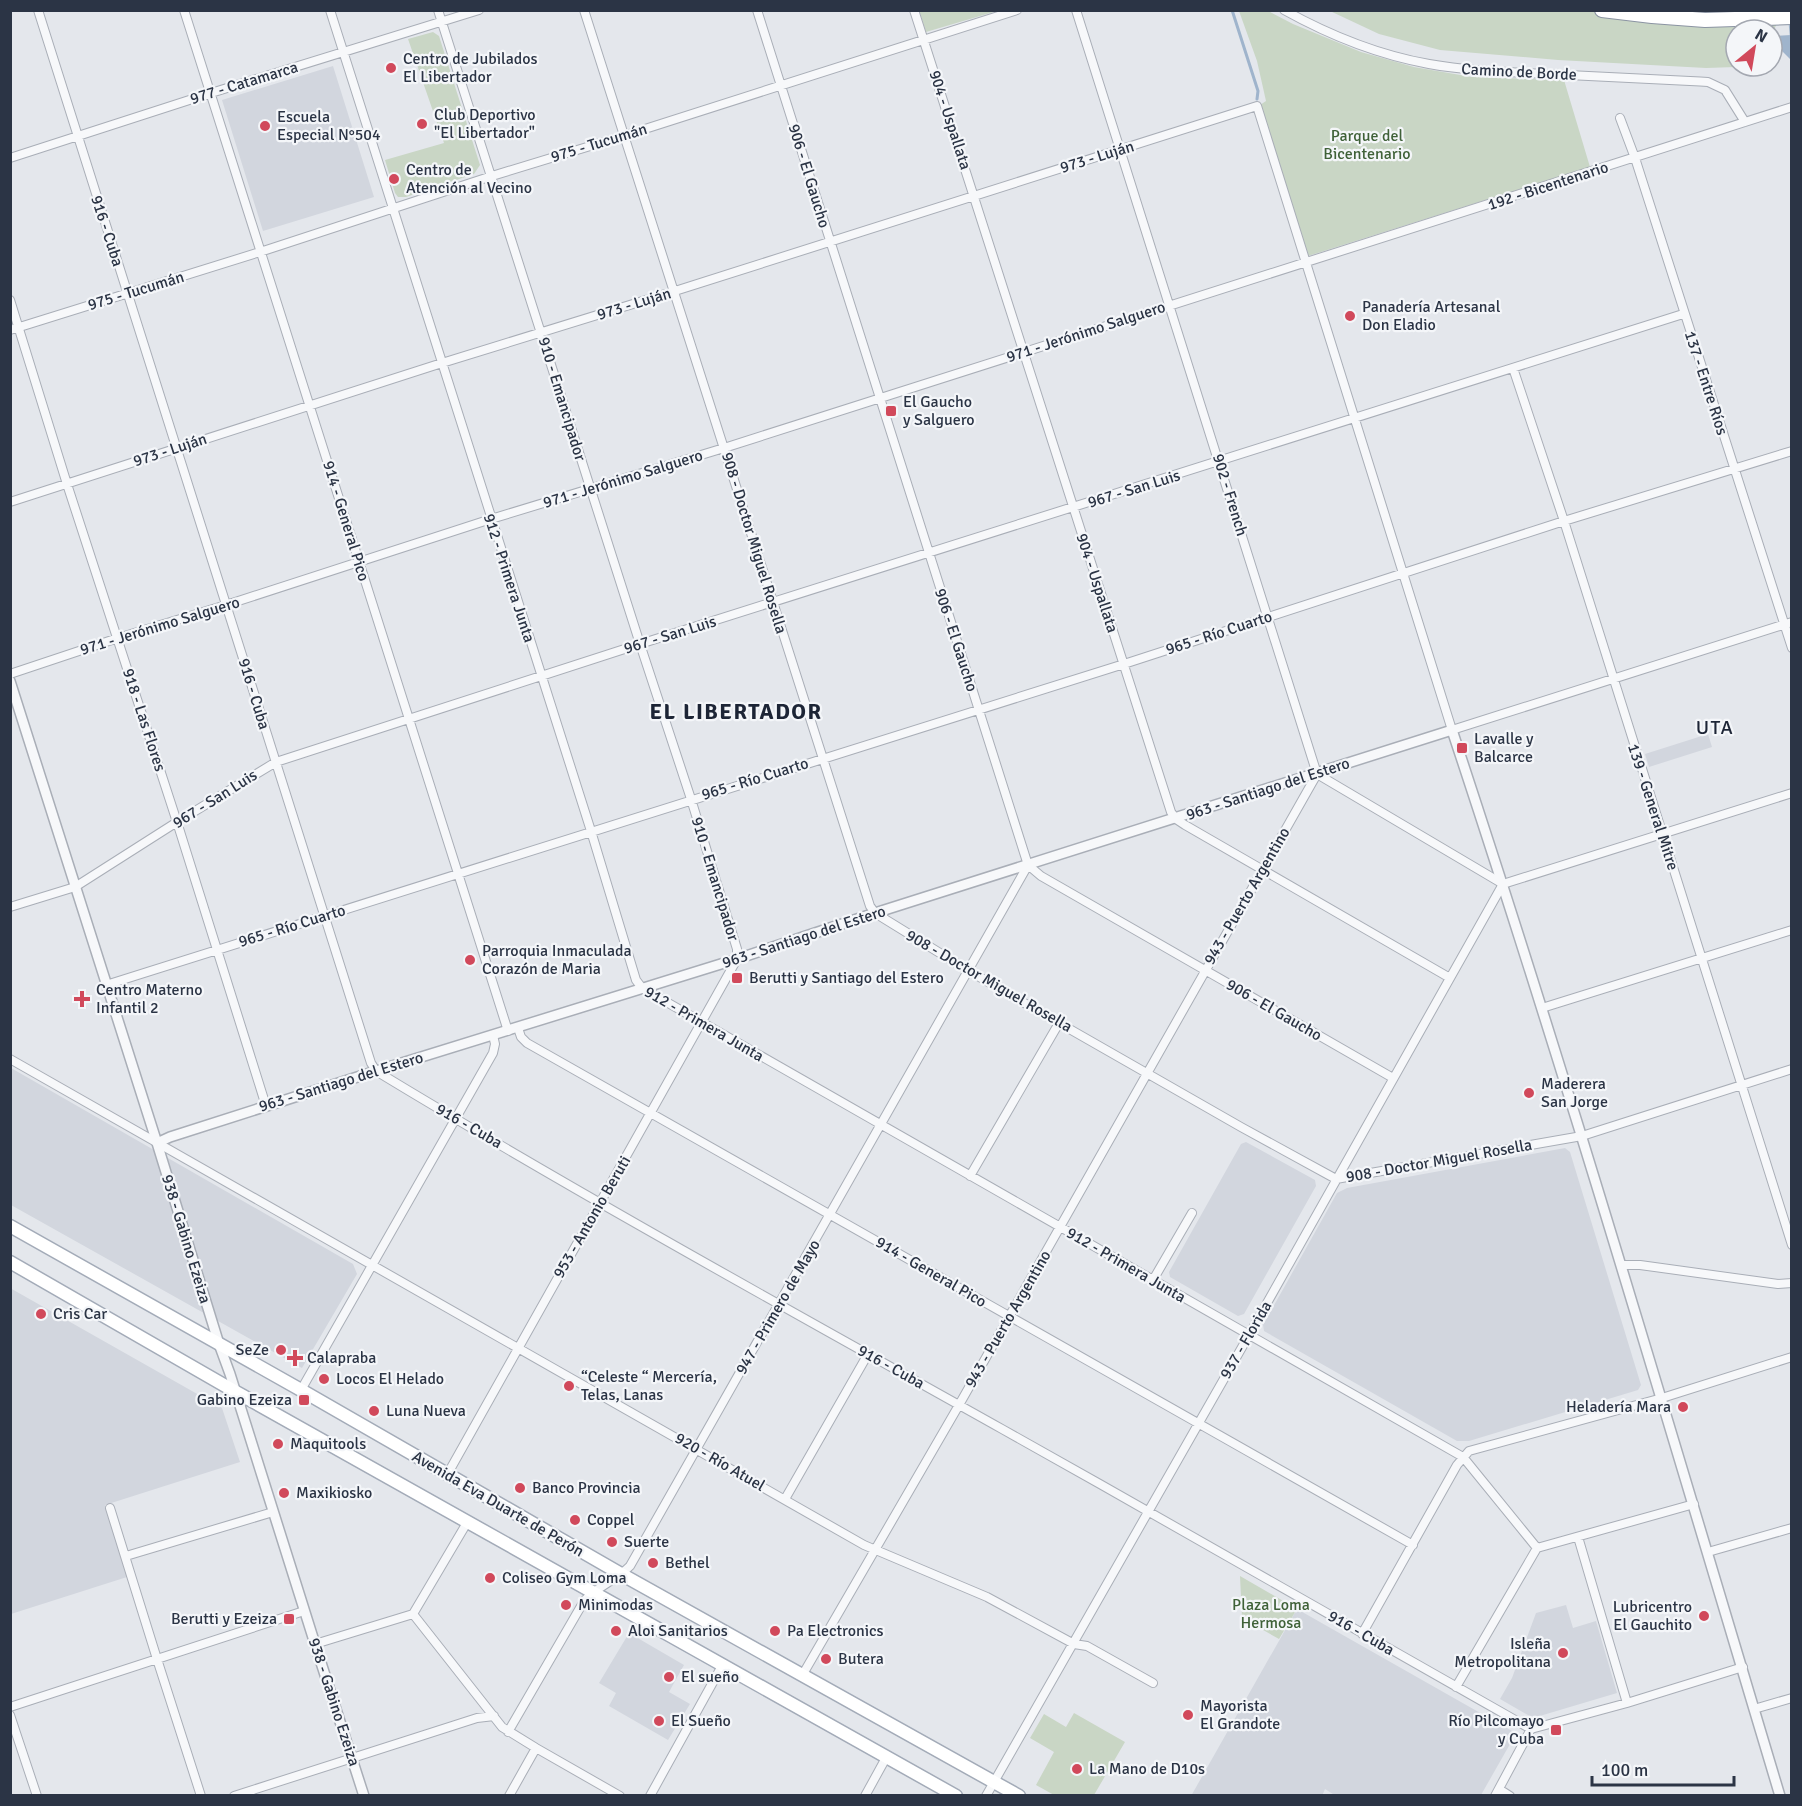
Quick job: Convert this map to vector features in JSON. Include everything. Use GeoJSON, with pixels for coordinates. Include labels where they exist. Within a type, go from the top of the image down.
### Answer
{"type":"FeatureCollection","features":[{"type":"Feature","properties":{"kind":"highway"},"geometry":{"type":"LineString","coordinates":[[1602,10],[1705,20],[1786,17]]}},
{"type":"Feature","properties":{"kind":"main road","name":"Avenida Eva Duarte de Perón"},"geometry":{"type":"LineString","coordinates":[[10,1226],[302,1390],[621,1574],[1018,1796]]}},
{"type":"Feature","properties":{"kind":"main road","name":"Avenida Eva Duarte de Perón"},"geometry":{"type":"LineString","coordinates":[[10,1262],[236,1392],[956,1796]]}},
{"type":"Feature","properties":{"kind":"street","name":"916 - Cuba"},"geometry":{"type":"LineString","coordinates":[[38,10],[371,1063],[376,1071],[601,1202],[1531,1729]]}},
{"type":"Feature","properties":{"kind":"street","name":"914 - General Pico"},"geometry":{"type":"LineString","coordinates":[[184,10],[458,874],[513,1029],[527,1043],[1413,1545]]}},
{"type":"Feature","properties":{"kind":"street","name":"912 - Primera Junta"},"geometry":{"type":"LineString","coordinates":[[330,10],[591,831],[636,980],[642,988],[1249,1335],[1466,1454],[1537,1548]]}},
{"type":"Feature","properties":{"kind":"street","name":"910 - Emancipador"},"geometry":{"type":"LineString","coordinates":[[438,10],[691,800],[736,949],[737,959]]}},
{"type":"Feature","properties":{"kind":"street","name":"977 - Catamarca"},"geometry":{"type":"LineString","coordinates":[[10,158],[479,10]]}},
{"type":"Feature","properties":{"kind":"street","name":"908 - Doctor Miguel Rosella"},"geometry":{"type":"LineString","coordinates":[[584,10],[675,291],[772,604],[870,906],[875,913],[1059,1023],[1336,1179],[1582,1136],[1791,1069]]}},
{"type":"Feature","properties":{"kind":"street","name":"906 - El Gaucho"},"geometry":{"type":"LineString","coordinates":[[757,10],[1028,865],[1041,876],[1393,1078]]}},
{"type":"Feature","properties":{"kind":"street","name":"904 - Uspallata"},"geometry":{"type":"LineString","coordinates":[[914,10],[1168,807],[1176,819]]}},
{"type":"Feature","properties":{"kind":"street","name":"975 - Tucumán"},"geometry":{"type":"LineString","coordinates":[[10,330],[1017,10]]}},
{"type":"Feature","properties":{"kind":"street","name":"902 - French"},"geometry":{"type":"LineString","coordinates":[[1076,10],[1317,774]]}},
{"type":"Feature","properties":{"kind":"street","name":"Camino de Borde"},"geometry":{"type":"LineString","coordinates":[[1284,10],[1335,35],[1428,64],[1521,73],[1708,82],[1725,90],[1745,122]]}},
{"type":"Feature","properties":{"kind":"street","name":"973 - Luján"},"geometry":{"type":"LineString","coordinates":[[10,502],[1257,106],[1305,263]]}},
{"type":"Feature","properties":{"kind":"street","name":"192 - Bicentenario"},"geometry":{"type":"LineString","coordinates":[[1305,263],[1791,107]]}},
{"type":"Feature","properties":{"kind":"street","name":"137 - Entre Ríos"},"geometry":{"type":"LineString","coordinates":[[1620,118],[1635,158],[1734,469],[1788,624],[1791,648]]}},
{"type":"Feature","properties":{"kind":"street","name":"971 - Jerónimo Salguero"},"geometry":{"type":"LineString","coordinates":[[10,674],[491,519],[724,448],[1305,263]]}},
{"type":"Feature","properties":{"kind":"street"},"geometry":{"type":"LineString","coordinates":[[1305,263],[1356,418],[1452,730],[1503,884],[1622,1265],[1780,1796]]}},
{"type":"Feature","properties":{"kind":"street","name":"918 - Las Flores"},"geometry":{"type":"LineString","coordinates":[[10,300],[266,1106]]}},
{"type":"Feature","properties":{"kind":"street","name":"967 - San Luis"},"geometry":{"type":"LineString","coordinates":[[10,907],[75,887],[276,762],[640,644],[1683,314]]}},
{"type":"Feature","properties":{"kind":"street","name":"139 - General Mitre"},"geometry":{"type":"LineString","coordinates":[[1513,369],[1564,521],[1791,1245]]}},
{"type":"Feature","properties":{"kind":"street","name":"965 - Río Cuarto"},"geometry":{"type":"LineString","coordinates":[[106,985],[1124,664],[1564,521],[1791,451]]}},
{"type":"Feature","properties":{"kind":"street"},"geometry":{"type":"LineString","coordinates":[[1452,730],[1788,624]]}},
{"type":"Feature","properties":{"kind":"street","name":"938 - Gabino Ezeiza"},"geometry":{"type":"LineString","coordinates":[[10,681],[364,1796]]}},
{"type":"Feature","properties":{"kind":"street","name":"963 - Santiago del Estero"},"geometry":{"type":"LineString","coordinates":[[157,1143],[266,1106],[737,959],[1452,730]]}},
{"type":"Feature","properties":{"kind":"street"},"geometry":{"type":"LineString","coordinates":[[1317,774],[1503,884],[1791,793]]}},
{"type":"Feature","properties":{"kind":"street","name":"943 - Puerto Argentino"},"geometry":{"type":"LineString","coordinates":[[803,1674],[959,1405],[1317,774]]}},
{"type":"Feature","properties":{"kind":"street"},"geometry":{"type":"LineString","coordinates":[[1176,819],[1450,978]]}},
{"type":"Feature","properties":{"kind":"street","name":"947 - Primero de Mayo"},"geometry":{"type":"LineString","coordinates":[[508,1732],[584,1601],[630,1566],[1028,865]]}},
{"type":"Feature","properties":{"kind":"street","name":"937 - Florida"},"geometry":{"type":"LineString","coordinates":[[986,1796],[1503,884]]}},
{"type":"Feature","properties":{"kind":"street"},"geometry":{"type":"LineString","coordinates":[[1542,1008],[1791,930]]}},
{"type":"Feature","properties":{"kind":"street","name":"953 - Antonio Beruti"},"geometry":{"type":"LineString","coordinates":[[447,1475],[737,959]]}},
{"type":"Feature","properties":{"kind":"street"},"geometry":{"type":"LineString","coordinates":[[970,1176],[1059,1023]]}},
{"type":"Feature","properties":{"kind":"street"},"geometry":{"type":"LineString","coordinates":[[302,1390],[494,1053],[493,1035]]}},
{"type":"Feature","properties":{"kind":"street","name":"920 - Río Atuel"},"geometry":{"type":"LineString","coordinates":[[10,1059],[875,1550],[987,1597],[1074,1644],[1087,1646],[1153,1683]]}},
{"type":"Feature","properties":{"kind":"street"},"geometry":{"type":"LineString","coordinates":[[1781,1210],[1791,1207]]}},
{"type":"Feature","properties":{"kind":"street"},"geometry":{"type":"LineString","coordinates":[[1153,1280],[1192,1213]]}},
{"type":"Feature","properties":{"kind":"street"},"geometry":{"type":"LineString","coordinates":[[1622,1265],[1640,1265],[1778,1284],[1791,1283]]}},
{"type":"Feature","properties":{"kind":"street"},"geometry":{"type":"LineString","coordinates":[[784,1499],[868,1354]]}},
{"type":"Feature","properties":{"kind":"street"},"geometry":{"type":"LineString","coordinates":[[1362,1634],[1466,1454],[1662,1398],[1791,1357]]}},
{"type":"Feature","properties":{"kind":"street"},"geometry":{"type":"LineString","coordinates":[[1456,1686],[1537,1548],[1694,1504]]}},
{"type":"Feature","properties":{"kind":"street"},"geometry":{"type":"LineString","coordinates":[[111,1508],[201,1796]]}},
{"type":"Feature","properties":{"kind":"street"},"geometry":{"type":"LineString","coordinates":[[126,1556],[273,1512]]}},
{"type":"Feature","properties":{"kind":"street"},"geometry":{"type":"LineString","coordinates":[[315,1644],[413,1614],[468,1521]]}},
{"type":"Feature","properties":{"kind":"street"},"geometry":{"type":"LineString","coordinates":[[1708,1552],[1791,1528]]}},
{"type":"Feature","properties":{"kind":"street"},"geometry":{"type":"LineString","coordinates":[[1578,1537],[1627,1703]]}},
{"type":"Feature","properties":{"kind":"street"},"geometry":{"type":"LineString","coordinates":[[10,1707],[304,1611]]}},
{"type":"Feature","properties":{"kind":"street"},"geometry":{"type":"LineString","coordinates":[[413,1614],[508,1732],[620,1796]]}},
{"type":"Feature","properties":{"kind":"street"},"geometry":{"type":"LineString","coordinates":[[650,1796],[723,1664]]}},
{"type":"Feature","properties":{"kind":"street"},"geometry":{"type":"LineString","coordinates":[[1510,1796],[1497,1792],[1531,1729],[1627,1703],[1743,1667]]}},
{"type":"Feature","properties":{"kind":"street"},"geometry":{"type":"LineString","coordinates":[[1754,1709],[1791,1698]]}},
{"type":"Feature","properties":{"kind":"street"},"geometry":{"type":"LineString","coordinates":[[10,1715],[37,1796]]}},
{"type":"Feature","properties":{"kind":"street"},"geometry":{"type":"LineString","coordinates":[[234,1796],[477,1718],[494,1716]]}},
{"type":"Feature","properties":{"kind":"street"},"geometry":{"type":"LineString","coordinates":[[509,1796],[537,1748]]}},
{"type":"Feature","properties":{"kind":"street"},"geometry":{"type":"LineString","coordinates":[[865,1796],[887,1756]]}},
{"type":"Feature","properties":{"kind":"shaded area"},"geometry":{"type":"Polygon","coordinates":[[[333,66],[374,197],[263,231],[222,100],[333,66]]]}},
{"type":"Feature","properties":{"kind":"shaded area"},"geometry":{"type":"Polygon","coordinates":[[[1708,734],[1712,747],[1649,767],[1645,754],[1708,734]]]}},
{"type":"Feature","properties":{"kind":"shaded area"},"geometry":{"type":"Polygon","coordinates":[[[11,1068],[353,1264],[357,1274],[302,1368],[11,1205],[11,1068]]]}},
{"type":"Feature","properties":{"kind":"shaded area"},"geometry":{"type":"Polygon","coordinates":[[[1246,1142],[1315,1180],[1316,1186],[1244,1314],[1238,1316],[1170,1277],[1169,1272],[1241,1144],[1246,1142]]]}},
{"type":"Feature","properties":{"kind":"shaded area"},"geometry":{"type":"Polygon","coordinates":[[[1565,1148],[1570,1152],[1641,1385],[1638,1390],[1469,1441],[1457,1441],[1264,1331],[1263,1325],[1337,1193],[1347,1188],[1565,1148]]]}},
{"type":"Feature","properties":{"kind":"shaded area"},"geometry":{"type":"Polygon","coordinates":[[[10,1288],[222,1408],[240,1462],[105,1505],[127,1577],[11,1614],[10,1288]]]}},
{"type":"Feature","properties":{"kind":"shaded area","name":"Isleña Metropolitana"},"geometry":{"type":"Polygon","coordinates":[[[1566,1605],[1573,1628],[1596,1621],[1617,1693],[1533,1718],[1500,1699],[1512,1678],[1536,1613],[1566,1605]]]}},
{"type":"Feature","properties":{"kind":"shaded area"},"geometry":{"type":"Polygon","coordinates":[[[1297,1609],[1512,1731],[1514,1737],[1481,1795],[1336,1796],[1325,1789],[1322,1796],[1191,1796],[1297,1609]]]}},
{"type":"Feature","properties":{"kind":"shaded area","name":"El sueño"},"geometry":{"type":"Polygon","coordinates":[[[629,1633],[684,1665],[669,1692],[690,1704],[668,1740],[609,1706],[616,1693],[599,1683],[629,1633]]]}},
{"type":"Feature","properties":{"kind":"green space"},"geometry":{"type":"Polygon","coordinates":[[[919,10],[997,10],[997,11],[926,32],[919,10]]]}},
{"type":"Feature","properties":{"kind":"green space"},"geometry":{"type":"Polygon","coordinates":[[[1778,10],[1780,17],[1724,18],[1724,67],[1706,68],[1558,60],[1440,50],[1379,34],[1330,11],[1778,10]]]}},
{"type":"Feature","properties":{"kind":"green space","name":"Parque del Bicentenario"},"geometry":{"type":"Polygon","coordinates":[[[1239,11],[1268,11],[1293,24],[1361,52],[1414,67],[1472,77],[1564,80],[1590,167],[1308,256],[1260,105],[1266,101],[1257,61],[1239,11]]]}},
{"type":"Feature","properties":{"kind":"green space"},"geometry":{"type":"Polygon","coordinates":[[[433,32],[439,36],[480,165],[474,174],[406,197],[398,197],[385,160],[444,143],[408,39],[433,32]]]}},
{"type":"Feature","properties":{"kind":"green space","name":"Plaza Loma Hermosa"},"geometry":{"type":"Polygon","coordinates":[[[1240,1576],[1297,1609],[1279,1639],[1242,1618],[1240,1576]]]}},
{"type":"Feature","properties":{"kind":"green space","name":"La Mano de D10s"},"geometry":{"type":"Polygon","coordinates":[[[1074,1713],[1125,1742],[1094,1795],[1054,1795],[1036,1785],[1054,1752],[1030,1738],[1044,1714],[1066,1727],[1074,1713]]]}},
{"type":"Feature","properties":{"kind":"water"},"geometry":{"type":"Polygon","coordinates":[[[1784,35],[1792,35],[1791,60],[1784,53],[1784,35]]]}},
{"type":"Feature","properties":{"kind":"waterway"},"geometry":{"type":"LineString","coordinates":[[1232,10],[1258,91],[1257,99]]}},
{"type":"Feature","properties":{"kind":"waterway"},"geometry":{"type":"LineString","coordinates":[[1790,22],[1792,44]]}},
{"type":"Feature","properties":{"kind":"place","name":"Centro de Jubilados El Libertador"},"geometry":{"type":"Point","coordinates":[391,68]}},
{"type":"Feature","properties":{"kind":"place","name":"Club Deportivo \"El Libertador\""},"geometry":{"type":"Point","coordinates":[422,124]}},
{"type":"Feature","properties":{"kind":"place","name":"Escuela Especial N°504"},"geometry":{"type":"Point","coordinates":[265,126]}},
{"type":"Feature","properties":{"kind":"place","name":"Centro de Atención al Vecino"},"geometry":{"type":"Point","coordinates":[394,179]}},
{"type":"Feature","properties":{"kind":"place","name":"Panadería Artesanal Don Eladio"},"geometry":{"type":"Point","coordinates":[1350,316]}},
{"type":"Feature","properties":{"kind":"place","name":"El Gaucho y Salguero"},"geometry":{"type":"Point","coordinates":[891,411]}},
{"type":"Feature","properties":{"kind":"place","name":"Lavalle y Balcarce"},"geometry":{"type":"Point","coordinates":[1462,748]}},
{"type":"Feature","properties":{"kind":"place","name":"Parroquia Inmaculada Corazón de Maria"},"geometry":{"type":"Point","coordinates":[470,960]}},
{"type":"Feature","properties":{"kind":"place","name":"Berutti y Santiago del Estero"},"geometry":{"type":"Point","coordinates":[737,978]}},
{"type":"Feature","properties":{"kind":"place","name":"Centro Materno Infantil 2"},"geometry":{"type":"Point","coordinates":[82,999]}},
{"type":"Feature","properties":{"kind":"place","name":"Maderera San Jorge"},"geometry":{"type":"Point","coordinates":[1529,1093]}},
{"type":"Feature","properties":{"kind":"place","name":"Cris Car"},"geometry":{"type":"Point","coordinates":[41,1314]}},
{"type":"Feature","properties":{"kind":"place","name":"SeZe"},"geometry":{"type":"Point","coordinates":[281,1350]}},
{"type":"Feature","properties":{"kind":"place","name":"Calapraba"},"geometry":{"type":"Point","coordinates":[295,1358]}},
{"type":"Feature","properties":{"kind":"place","name":"Locos El Helado"},"geometry":{"type":"Point","coordinates":[324,1379]}},
{"type":"Feature","properties":{"kind":"place","name":"“Celeste “ Mercería, Telas, Lanas"},"geometry":{"type":"Point","coordinates":[569,1386]}},
{"type":"Feature","properties":{"kind":"place","name":"Gabino Ezeiza"},"geometry":{"type":"Point","coordinates":[304,1400]}},
{"type":"Feature","properties":{"kind":"place","name":"Heladería Mara"},"geometry":{"type":"Point","coordinates":[1683,1407]}},
{"type":"Feature","properties":{"kind":"place","name":"Luna Nueva"},"geometry":{"type":"Point","coordinates":[374,1411]}},
{"type":"Feature","properties":{"kind":"place","name":"Maquitools"},"geometry":{"type":"Point","coordinates":[278,1444]}},
{"type":"Feature","properties":{"kind":"place","name":"Banco Provincia"},"geometry":{"type":"Point","coordinates":[520,1488]}},
{"type":"Feature","properties":{"kind":"place","name":"Maxikiosko"},"geometry":{"type":"Point","coordinates":[284,1493]}},
{"type":"Feature","properties":{"kind":"place","name":"Coppel"},"geometry":{"type":"Point","coordinates":[575,1520]}},
{"type":"Feature","properties":{"kind":"place","name":"Suerte"},"geometry":{"type":"Point","coordinates":[612,1542]}},
{"type":"Feature","properties":{"kind":"place","name":"Bethel"},"geometry":{"type":"Point","coordinates":[653,1563]}},
{"type":"Feature","properties":{"kind":"place","name":"Coliseo Gym Loma"},"geometry":{"type":"Point","coordinates":[490,1578]}},
{"type":"Feature","properties":{"kind":"place","name":"Minimodas"},"geometry":{"type":"Point","coordinates":[566,1605]}},
{"type":"Feature","properties":{"kind":"place","name":"Lubricentro El Gauchito"},"geometry":{"type":"Point","coordinates":[1704,1616]}},
{"type":"Feature","properties":{"kind":"place","name":"Berutti y Ezeiza"},"geometry":{"type":"Point","coordinates":[289,1619]}},
{"type":"Feature","properties":{"kind":"place","name":"Aloi Sanitarios"},"geometry":{"type":"Point","coordinates":[616,1631]}},
{"type":"Feature","properties":{"kind":"place","name":"Pa Electronics"},"geometry":{"type":"Point","coordinates":[775,1631]}},
{"type":"Feature","properties":{"kind":"place","name":"Isleña Metropolitana"},"geometry":{"type":"Point","coordinates":[1563,1653]}},
{"type":"Feature","properties":{"kind":"place","name":"Butera"},"geometry":{"type":"Point","coordinates":[826,1659]}},
{"type":"Feature","properties":{"kind":"place","name":"El sueño"},"geometry":{"type":"Point","coordinates":[669,1677]}},
{"type":"Feature","properties":{"kind":"place","name":"Mayorista El Grandote"},"geometry":{"type":"Point","coordinates":[1188,1715]}},
{"type":"Feature","properties":{"kind":"place","name":"El Sueño"},"geometry":{"type":"Point","coordinates":[659,1721]}},
{"type":"Feature","properties":{"kind":"place","name":"Río Pilcomayo y Cuba"},"geometry":{"type":"Point","coordinates":[1556,1730]}},
{"type":"Feature","properties":{"kind":"place","name":"La Mano de D10s"},"geometry":{"type":"Point","coordinates":[1077,1769]}},
{"type":"Feature","properties":{"kind":"district","name":"EL LIBERTADOR"},"geometry":{"type":"Point","coordinates":[736,711]}},
{"type":"Feature","properties":{"kind":"district","name":"UTA"},"geometry":{"type":"Point","coordinates":[1715,727]}}]}
